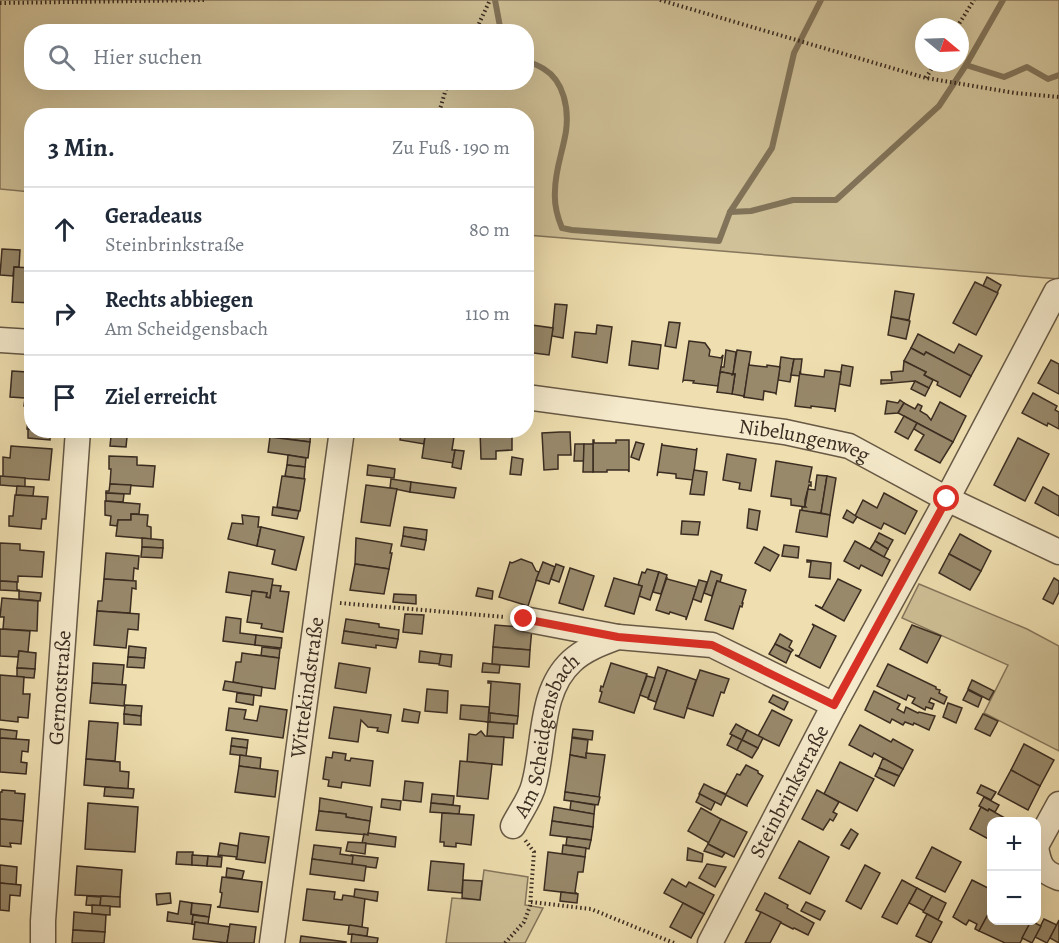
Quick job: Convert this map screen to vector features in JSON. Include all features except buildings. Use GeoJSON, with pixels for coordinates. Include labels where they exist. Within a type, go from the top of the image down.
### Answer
{"type":"FeatureCollection","features":[{"type":"Feature","properties":{"kind":"street","name":"Steinbrinkstraße"},"geometry":{"type":"LineString","coordinates":[[710,943],[834,705],[1058,292]]}},
{"type":"Feature","properties":{"kind":"street"},"geometry":{"type":"LineString","coordinates":[[0,340],[24,342]]}},
{"type":"Feature","properties":{"kind":"street","name":"Nibelungenweg"},"geometry":{"type":"LineString","coordinates":[[534,398],[785,432],[849,446],[947,499],[1059,552]]}},
{"type":"Feature","properties":{"kind":"street","name":"Gernotstraße"},"geometry":{"type":"LineString","coordinates":[[43,943],[43,909],[77,438]]}},
{"type":"Feature","properties":{"kind":"street","name":"Wittekindstraße"},"geometry":{"type":"LineString","coordinates":[[272,943],[341,438]]}},
{"type":"Feature","properties":{"kind":"street","name":"Am Scheidgensbach"},"geometry":{"type":"LineString","coordinates":[[524,619],[618,637],[712,645],[834,705]]}},
{"type":"Feature","properties":{"kind":"street","name":"Am Scheidgensbach"},"geometry":{"type":"LineString","coordinates":[[513,826],[534,786],[548,703],[561,674],[572,661],[589,649],[618,637]]}},
{"type":"Feature","properties":{"kind":"street"},"geometry":{"type":"LineString","coordinates":[[1041,837],[1059,804]]}},
{"type":"Feature","properties":{"kind":"street"},"geometry":{"type":"LineString","coordinates":[[1041,865],[1047,874],[1059,878]]}},
{"type":"Feature","properties":{"kind":"path"},"geometry":{"type":"LineString","coordinates":[[0,3],[205,0]]}},
{"type":"Feature","properties":{"kind":"path"},"geometry":{"type":"LineString","coordinates":[[478,24],[490,0]]}},
{"type":"Feature","properties":{"kind":"path"},"geometry":{"type":"LineString","coordinates":[[660,0],[926,78],[1015,93],[1059,97]]}},
{"type":"Feature","properties":{"kind":"path"},"geometry":{"type":"LineString","coordinates":[[963,18],[974,0]]}},
{"type":"Feature","properties":{"kind":"path"},"geometry":{"type":"LineString","coordinates":[[926,78],[930,72]]}},
{"type":"Feature","properties":{"kind":"path"},"geometry":{"type":"LineString","coordinates":[[440,108],[446,90]]}},
{"type":"Feature","properties":{"kind":"path"},"geometry":{"type":"LineString","coordinates":[[318,601],[524,619]]}},
{"type":"Feature","properties":{"kind":"path"},"geometry":{"type":"LineString","coordinates":[[505,943],[524,922],[531,902],[534,852],[513,826]]}},
{"type":"Feature","properties":{"kind":"path"},"geometry":{"type":"LineString","coordinates":[[531,902],[591,909],[674,943]]}},
{"type":"Feature","properties":{"kind":"shaded area"},"geometry":{"type":"Polygon","coordinates":[[[0,0],[1059,0],[1059,279],[534,236],[534,108],[24,108],[24,191],[0,189],[0,0]]]}},
{"type":"Feature","properties":{"kind":"shaded area"},"geometry":{"type":"Polygon","coordinates":[[[919,584],[1027,629],[1059,646],[1059,751],[984,713],[1008,665],[902,618],[919,584]]]}},
{"type":"Feature","properties":{"kind":"shaded area"},"geometry":{"type":"Polygon","coordinates":[[[484,870],[528,877],[525,905],[543,908],[525,943],[446,943],[452,898],[480,900],[484,870]]]}},
{"type":"Feature","properties":{"kind":"waterway"},"geometry":{"type":"LineString","coordinates":[[495,0],[500,24]]}},
{"type":"Feature","properties":{"kind":"waterway"},"geometry":{"type":"LineString","coordinates":[[730,212],[772,148],[794,53],[821,0]]}},
{"type":"Feature","properties":{"kind":"waterway"},"geometry":{"type":"LineString","coordinates":[[534,64],[551,74],[561,88],[566,105],[566,131],[556,176],[555,196],[556,210],[562,228],[719,241],[730,212],[751,211],[793,200],[836,200],[939,106],[966,65],[1003,0]]}},
{"type":"Feature","properties":{"kind":"waterway"},"geometry":{"type":"LineString","coordinates":[[969,66],[1004,77],[1027,67],[1048,79],[1059,75]]}},
{"type":"Feature","properties":{"kind":"route"},"geometry":{"type":"LineString","coordinates":[[524,619],[618,637],[712,645],[834,705],[947,499]]}}]}
